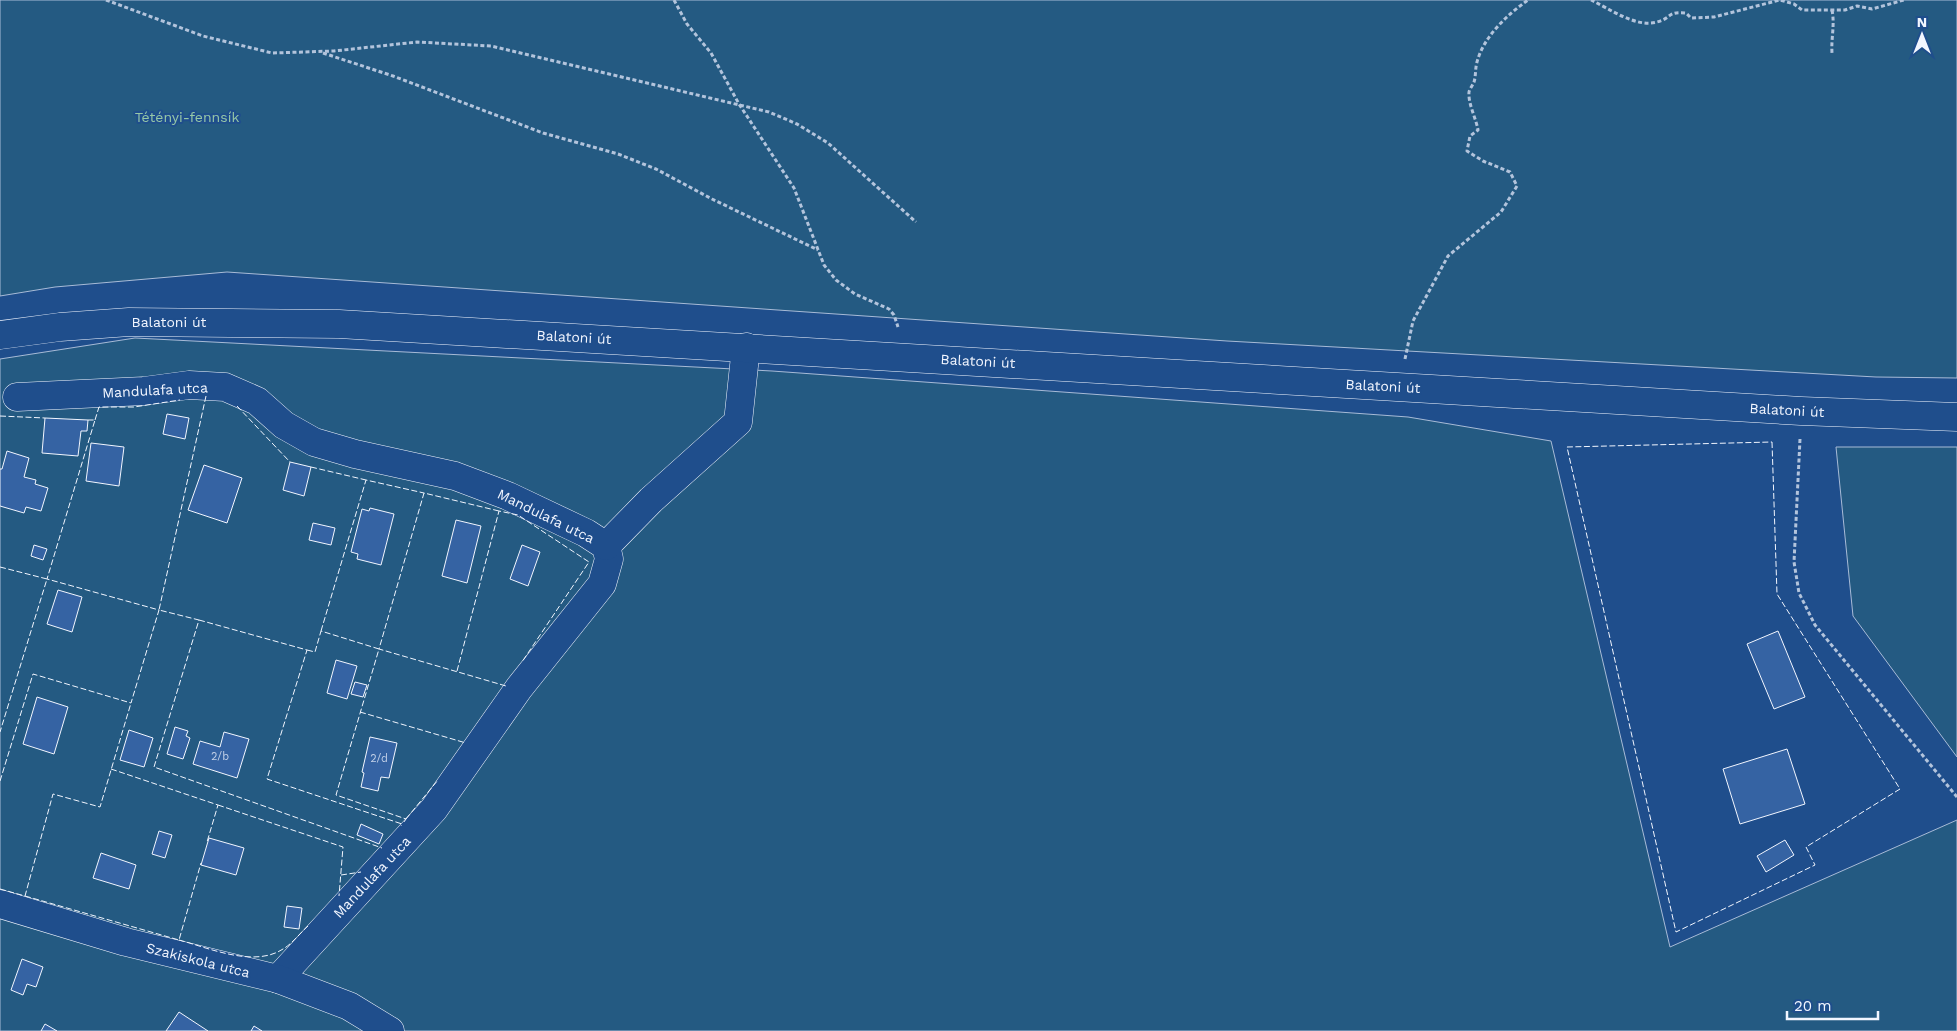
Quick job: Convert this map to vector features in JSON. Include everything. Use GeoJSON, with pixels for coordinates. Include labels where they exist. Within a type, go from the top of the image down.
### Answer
{"type":"FeatureCollection","features":[{"type":"Feature","properties":{"kind":"main road","name":"Balatoni út"},"geometry":{"type":"LineString","coordinates":[[0,335],[60,327],[129,322],[210,321],[339,324],[1801,411],[1957,417]]}},
{"type":"Feature","properties":{"kind":"main road"},"geometry":{"type":"LineString","coordinates":[[606,546],[651,500],[738,422],[746,347]]}},
{"type":"Feature","properties":{"kind":"main road","name":"Mandulafa utca"},"geometry":{"type":"LineString","coordinates":[[17,397],[144,391],[189,385],[225,387],[257,401],[284,425],[314,442],[355,454],[455,476],[508,496],[586,533],[606,546],[609,559],[602,584],[519,688],[434,809],[278,979]]}},
{"type":"Feature","properties":{"kind":"main road","name":"Szakiskola utca"},"geometry":{"type":"LineString","coordinates":[[0,904],[126,942],[278,979],[349,1006],[390,1031]]}},
{"type":"Feature","properties":{"kind":"path"},"geometry":{"type":"LineString","coordinates":[[106,0],[203,36],[272,54],[320,52],[418,42],[491,46],[769,112],[797,124],[828,143],[916,222]]}},
{"type":"Feature","properties":{"kind":"path"},"geometry":{"type":"LineString","coordinates":[[674,0],[687,24],[711,53],[739,104],[794,188],[824,265],[836,280],[856,294],[888,309],[894,315],[898,327],[897,357]]}},
{"type":"Feature","properties":{"kind":"path"},"geometry":{"type":"LineString","coordinates":[[1399,386],[1412,321],[1448,256],[1501,212],[1517,186],[1510,172],[1483,161],[1467,151],[1470,136],[1478,130],[1469,91],[1474,82],[1477,61],[1486,41],[1509,13],[1528,0]]}},
{"type":"Feature","properties":{"kind":"path"},"geometry":{"type":"LineString","coordinates":[[1591,0],[1640,23],[1658,22],[1674,12],[1686,13],[1691,18],[1714,17],[1780,0],[1794,4],[1802,10],[1832,10],[1857,6],[1872,9],[1904,0]]}},
{"type":"Feature","properties":{"kind":"path"},"geometry":{"type":"LineString","coordinates":[[1832,10],[1835,24],[1831,36],[1832,53]]}},
{"type":"Feature","properties":{"kind":"path"},"geometry":{"type":"LineString","coordinates":[[320,52],[393,76],[543,133],[618,154],[656,168],[712,200],[818,250]]}},
{"type":"Feature","properties":{"kind":"path"},"geometry":{"type":"LineString","coordinates":[[1801,411],[1794,562],[1799,593],[1816,625],[1957,797]]}},
{"type":"Feature","properties":{"kind":"green space","name":"Tétényi-fennsík"},"geometry":{"type":"Polygon","coordinates":[[[0,0],[1957,0],[1957,378],[1876,377],[1227,341],[227,272],[55,287],[0,296],[0,0]]]}},
{"type":"Feature","properties":{"kind":"green space"},"geometry":{"type":"Polygon","coordinates":[[[135,338],[772,371],[1408,417],[1551,441],[1670,947],[1957,820],[1957,1031],[0,1031],[0,359],[135,338]]]}},
{"type":"Feature","properties":{"kind":"green space"},"geometry":{"type":"Polygon","coordinates":[[[1836,447],[1957,447],[1957,757],[1853,616],[1836,447]]]}},
{"type":"Feature","properties":{"kind":"building"},"geometry":{"type":"Polygon","coordinates":[[[167,414],[189,418],[185,439],[163,434],[167,414]]]}},
{"type":"Feature","properties":{"kind":"building"},"geometry":{"type":"Polygon","coordinates":[[[45,418],[88,420],[87,431],[81,431],[78,456],[42,453],[45,418]]]}},
{"type":"Feature","properties":{"kind":"building"},"geometry":{"type":"Polygon","coordinates":[[[91,443],[124,447],[119,486],[86,481],[91,443]]]}},
{"type":"Feature","properties":{"kind":"building"},"geometry":{"type":"Polygon","coordinates":[[[7,451],[29,458],[24,477],[36,480],[35,484],[48,488],[41,511],[26,507],[24,513],[0,506],[0,469],[2,469],[7,451]]]}},
{"type":"Feature","properties":{"kind":"building"},"geometry":{"type":"Polygon","coordinates":[[[290,462],[311,467],[304,496],[283,490],[290,462]]]}},
{"type":"Feature","properties":{"kind":"building"},"geometry":{"type":"Polygon","coordinates":[[[204,465],[242,478],[227,523],[188,510],[204,465]]]}},
{"type":"Feature","properties":{"kind":"building"},"geometry":{"type":"Polygon","coordinates":[[[370,508],[394,514],[381,565],[357,559],[358,554],[351,552],[362,509],[369,511],[370,508]]]}},
{"type":"Feature","properties":{"kind":"building"},"geometry":{"type":"Polygon","coordinates":[[[456,520],[481,526],[467,583],[442,576],[456,520]]]}},
{"type":"Feature","properties":{"kind":"building"},"geometry":{"type":"Polygon","coordinates":[[[313,523],[335,528],[331,545],[309,540],[313,523]]]}},
{"type":"Feature","properties":{"kind":"building"},"geometry":{"type":"Polygon","coordinates":[[[34,545],[47,549],[43,560],[31,556],[34,545]]]}},
{"type":"Feature","properties":{"kind":"building"},"geometry":{"type":"Polygon","coordinates":[[[522,545],[540,552],[528,586],[510,579],[522,545]]]}},
{"type":"Feature","properties":{"kind":"building"},"geometry":{"type":"Polygon","coordinates":[[[58,590],[82,597],[72,632],[47,624],[58,590]]]}},
{"type":"Feature","properties":{"kind":"building"},"geometry":{"type":"Polygon","coordinates":[[[1778,631],[1805,697],[1774,709],[1747,644],[1778,631]]]}},
{"type":"Feature","properties":{"kind":"building"},"geometry":{"type":"Polygon","coordinates":[[[336,660],[357,666],[347,699],[327,693],[336,660]]]}},
{"type":"Feature","properties":{"kind":"building"},"geometry":{"type":"Polygon","coordinates":[[[355,682],[367,685],[363,697],[351,694],[355,682]]]}},
{"type":"Feature","properties":{"kind":"building"},"geometry":{"type":"Polygon","coordinates":[[[37,697],[68,707],[54,754],[23,744],[37,697]]]}},
{"type":"Feature","properties":{"kind":"building"},"geometry":{"type":"Polygon","coordinates":[[[175,727],[188,731],[186,736],[190,738],[183,759],[167,754],[175,727]]]}},
{"type":"Feature","properties":{"kind":"building"},"geometry":{"type":"Polygon","coordinates":[[[129,730],[153,738],[144,767],[120,760],[129,730]]]}},
{"type":"Feature","properties":{"kind":"building"},"geometry":{"type":"Polygon","coordinates":[[[224,732],[249,739],[237,778],[193,764],[200,741],[220,747],[224,732]]]}},
{"type":"Feature","properties":{"kind":"building"},"geometry":{"type":"Polygon","coordinates":[[[370,737],[397,743],[389,778],[381,777],[378,791],[361,787],[364,773],[362,772],[370,737]]]}},
{"type":"Feature","properties":{"kind":"building"},"geometry":{"type":"Polygon","coordinates":[[[1787,749],[1805,804],[1740,824],[1723,769],[1787,749]]]}},
{"type":"Feature","properties":{"kind":"building"},"geometry":{"type":"Polygon","coordinates":[[[361,824],[383,834],[379,844],[357,835],[361,824]]]}},
{"type":"Feature","properties":{"kind":"building"},"geometry":{"type":"Polygon","coordinates":[[[159,831],[172,835],[165,858],[152,854],[159,831]]]}},
{"type":"Feature","properties":{"kind":"building"},"geometry":{"type":"Polygon","coordinates":[[[209,838],[244,848],[236,875],[201,865],[209,838]]]}},
{"type":"Feature","properties":{"kind":"building"},"geometry":{"type":"Polygon","coordinates":[[[1785,840],[1794,855],[1766,872],[1757,856],[1785,840]]]}},
{"type":"Feature","properties":{"kind":"building"},"geometry":{"type":"Polygon","coordinates":[[[101,853],[136,865],[129,889],[93,878],[101,853]]]}},
{"type":"Feature","properties":{"kind":"building"},"geometry":{"type":"Polygon","coordinates":[[[287,906],[302,908],[299,929],[284,927],[287,906]]]}},
{"type":"Feature","properties":{"kind":"building"},"geometry":{"type":"Polygon","coordinates":[[[22,959],[43,967],[36,987],[27,984],[23,995],[11,990],[22,959]]]}},
{"type":"Feature","properties":{"kind":"building"},"geometry":{"type":"Polygon","coordinates":[[[179,1012],[208,1031],[166,1031],[179,1012]]]}},
{"type":"Feature","properties":{"kind":"building"},"geometry":{"type":"Polygon","coordinates":[[[45,1024],[57,1031],[41,1031],[45,1024]]]}},
{"type":"Feature","properties":{"kind":"building"},"geometry":{"type":"Polygon","coordinates":[[[254,1026],[262,1031],[251,1031],[254,1026]]]}},
{"type":"Feature","properties":{"kind":"fence"},"geometry":{"type":"LineString","coordinates":[[206,396],[159,610],[199,620],[154,767],[382,848]]}},
{"type":"Feature","properties":{"kind":"fence"},"geometry":{"type":"LineString","coordinates":[[95,420],[99,407],[134,407],[180,400]]}},
{"type":"Feature","properties":{"kind":"fence"},"geometry":{"type":"LineString","coordinates":[[237,406],[290,462]]}},
{"type":"Feature","properties":{"kind":"fence"},"geometry":{"type":"LineString","coordinates":[[0,416],[45,418]]}},
{"type":"Feature","properties":{"kind":"fence"},"geometry":{"type":"LineString","coordinates":[[0,781],[33,674],[131,703],[159,610],[47,579],[95,420],[88,420]]}},
{"type":"Feature","properties":{"kind":"fence"},"geometry":{"type":"LineString","coordinates":[[1772,442],[1777,594],[1900,789],[1806,847],[1815,865],[1676,932],[1567,447],[1772,442]]}},
{"type":"Feature","properties":{"kind":"fence"},"geometry":{"type":"LineString","coordinates":[[311,467],[366,480]]}},
{"type":"Feature","properties":{"kind":"fence"},"geometry":{"type":"LineString","coordinates":[[321,631],[366,480],[424,493]]}},
{"type":"Feature","properties":{"kind":"fence"},"geometry":{"type":"LineString","coordinates":[[499,511],[424,493],[379,649],[506,686]]}},
{"type":"Feature","properties":{"kind":"fence"},"geometry":{"type":"LineString","coordinates":[[457,671],[499,511],[518,515],[589,562],[522,662]]}},
{"type":"Feature","properties":{"kind":"fence"},"geometry":{"type":"LineString","coordinates":[[0,567],[47,579],[0,732]]}},
{"type":"Feature","properties":{"kind":"fence"},"geometry":{"type":"LineString","coordinates":[[199,620],[307,650],[267,779],[402,824],[401,826]]}},
{"type":"Feature","properties":{"kind":"fence"},"geometry":{"type":"LineString","coordinates":[[307,650],[315,652],[321,631],[379,649],[336,795],[406,819],[404,822]]}},
{"type":"Feature","properties":{"kind":"fence"},"geometry":{"type":"LineString","coordinates":[[0,889],[25,896],[53,794],[100,807],[131,703]]}},
{"type":"Feature","properties":{"kind":"fence"},"geometry":{"type":"LineString","coordinates":[[360,712],[466,743]]}},
{"type":"Feature","properties":{"kind":"fence"},"geometry":{"type":"LineString","coordinates":[[111,769],[218,805],[207,842]]}},
{"type":"Feature","properties":{"kind":"fence"},"geometry":{"type":"LineString","coordinates":[[406,819],[438,780]]}},
{"type":"Feature","properties":{"kind":"fence"},"geometry":{"type":"LineString","coordinates":[[218,805],[343,847],[339,896]]}},
{"type":"Feature","properties":{"kind":"fence"},"geometry":{"type":"LineString","coordinates":[[25,896],[179,940],[201,863]]}},
{"type":"Feature","properties":{"kind":"fence"},"geometry":{"type":"LineString","coordinates":[[341,875],[361,872]]}},
{"type":"Feature","properties":{"kind":"fence"},"geometry":{"type":"LineString","coordinates":[[179,940],[231,955],[259,957],[283,949],[308,926]]}}]}
